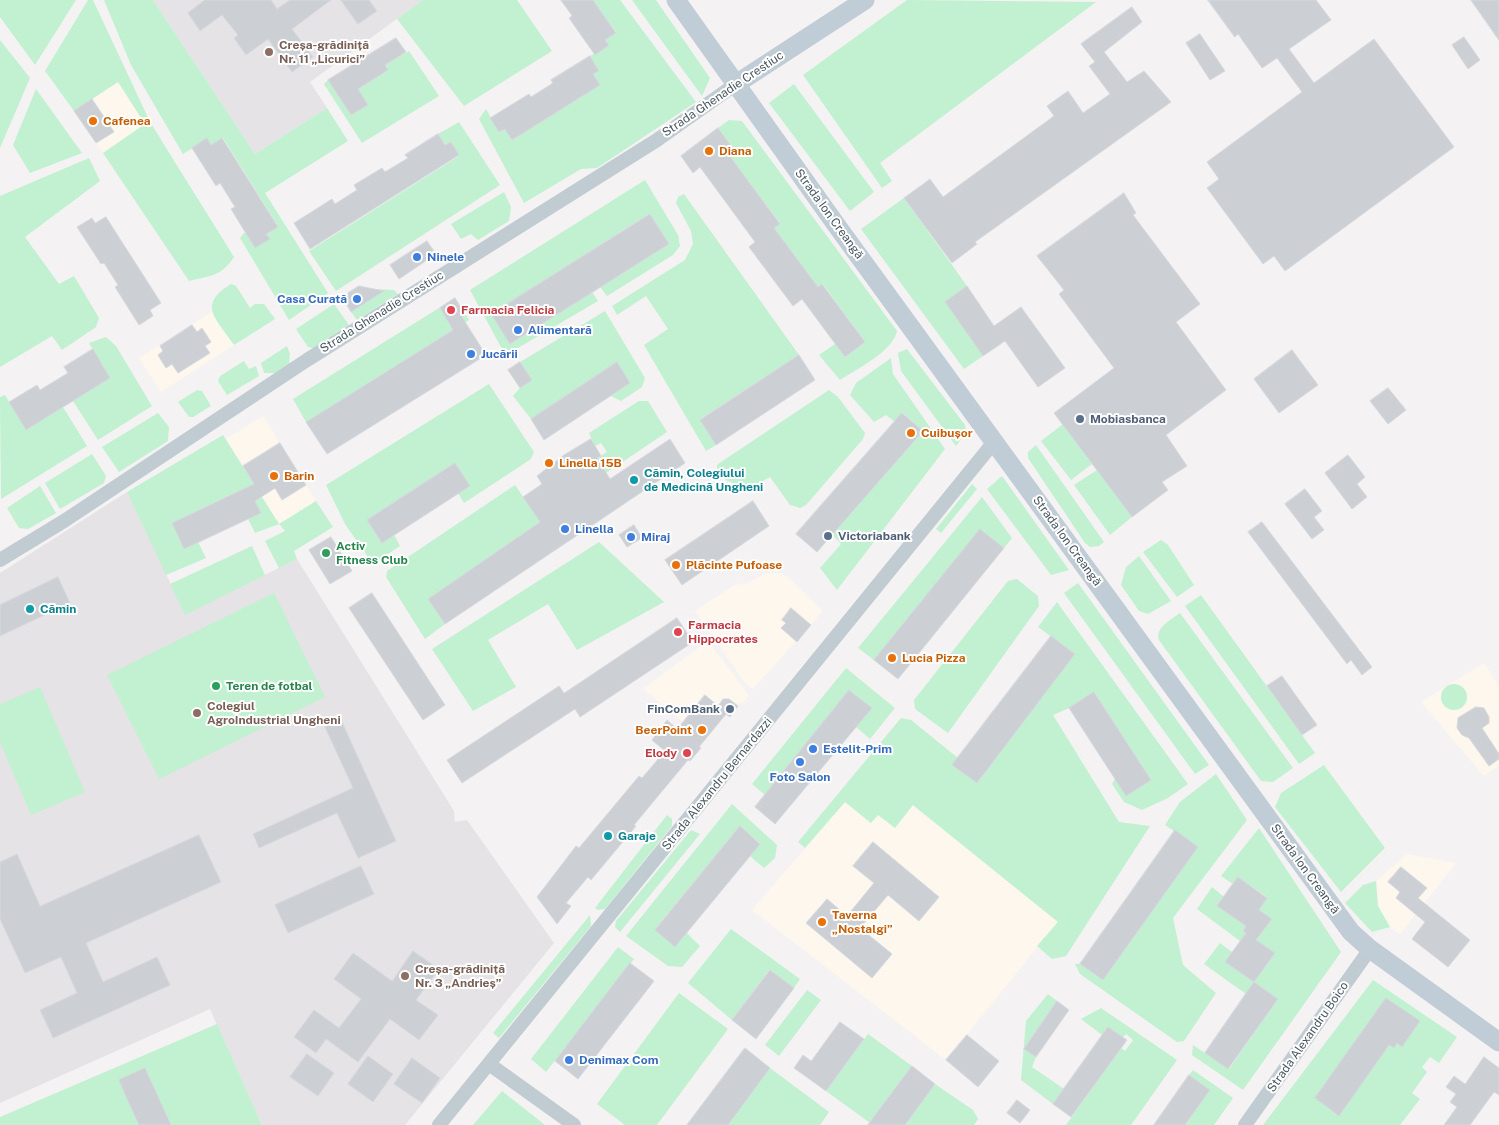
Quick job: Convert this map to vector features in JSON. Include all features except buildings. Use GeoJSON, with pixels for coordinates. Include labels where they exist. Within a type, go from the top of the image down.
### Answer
{"type":"FeatureCollection","features":[{"type":"Feature","properties":{"kind":"street","name":"Strada Ion Creangă"},"geometry":{"type":"LineString","coordinates":[[676,0],[994,442],[1351,932],[1370,949],[1499,1042]]}},
{"type":"Feature","properties":{"kind":"street","name":"Strada Ghenadie Crestiuc"},"geometry":{"type":"LineString","coordinates":[[0,560],[64,521],[307,360],[657,140],[736,84],[865,0]]}},
{"type":"Feature","properties":{"kind":"street","name":"Strada Alexandru Bernardazzi"},"geometry":{"type":"LineString","coordinates":[[439,1125],[994,442]]}},
{"type":"Feature","properties":{"kind":"street","name":"Strada Alexandru Boico"},"geometry":{"type":"LineString","coordinates":[[1245,1125],[1370,949]]}},
{"type":"Feature","properties":{"kind":"street"},"geometry":{"type":"LineString","coordinates":[[489,1064],[574,1125]]}},
{"type":"Feature","properties":{"kind":"shaded area","name":"Creșa-grădiniță Nr. 11 „Licurici”"},"geometry":{"type":"Polygon","coordinates":[[[153,0],[423,0],[310,82],[327,108],[255,154],[153,0]]]}},
{"type":"Feature","properties":{"kind":"shaded area"},"geometry":{"type":"Polygon","coordinates":[[[118,82],[146,124],[103,153],[74,111],[118,82]]]}},
{"type":"Feature","properties":{"kind":"shaded area"},"geometry":{"type":"Polygon","coordinates":[[[212,312],[234,345],[161,392],[139,358],[212,312]]]}},
{"type":"Feature","properties":{"kind":"shaded area"},"geometry":{"type":"Polygon","coordinates":[[[263,416],[316,501],[279,524],[226,439],[263,416]]]}},
{"type":"Feature","properties":{"kind":"shaded area","name":"Colegiul AgroIndustrial Ungheni"},"geometry":{"type":"Polygon","coordinates":[[[127,492],[185,614],[297,559],[454,811],[455,822],[467,820],[554,943],[405,1125],[262,1125],[210,1009],[0,1103],[0,573],[127,492]]]}},
{"type":"Feature","properties":{"kind":"shaded area"},"geometry":{"type":"Polygon","coordinates":[[[766,573],[781,573],[788,577],[823,611],[753,689],[745,683],[695,611],[736,584],[742,583],[744,585],[766,573]]]}},
{"type":"Feature","properties":{"kind":"shaded area"},"geometry":{"type":"Polygon","coordinates":[[[705,637],[749,695],[742,704],[740,702],[737,705],[729,699],[723,699],[718,706],[704,695],[683,722],[643,689],[704,644],[701,640],[705,637]]]}},
{"type":"Feature","properties":{"kind":"shaded area"},"geometry":{"type":"Polygon","coordinates":[[[1484,663],[1499,686],[1499,766],[1484,776],[1421,702],[1484,663]]]}},
{"type":"Feature","properties":{"kind":"shaded area"},"geometry":{"type":"Polygon","coordinates":[[[845,802],[871,823],[878,815],[912,805],[1058,922],[946,1060],[752,910],[845,802]]]}},
{"type":"Feature","properties":{"kind":"shaded area"},"geometry":{"type":"Polygon","coordinates":[[[1407,854],[1456,863],[1400,934],[1390,927],[1378,906],[1376,881],[1407,854]]]}},
{"type":"Feature","properties":{"kind":"green space"},"geometry":{"type":"Polygon","coordinates":[[[0,0],[76,0],[35,65],[0,17],[0,0]]]}},
{"type":"Feature","properties":{"kind":"green space"},"geometry":{"type":"Polygon","coordinates":[[[88,0],[93,0],[150,122],[234,257],[220,272],[189,281],[103,153],[145,124],[118,82],[74,111],[45,71],[88,0]]]}},
{"type":"Feature","properties":{"kind":"green space"},"geometry":{"type":"Polygon","coordinates":[[[104,0],[153,0],[255,154],[327,108],[348,141],[265,193],[328,293],[289,320],[240,238],[245,232],[255,248],[269,239],[266,234],[278,226],[223,138],[211,145],[207,139],[183,154],[131,65],[104,0]]]}},
{"type":"Feature","properties":{"kind":"green space"},"geometry":{"type":"Polygon","coordinates":[[[423,0],[517,0],[552,51],[464,106],[397,19],[423,0]]]}},
{"type":"Feature","properties":{"kind":"green space"},"geometry":{"type":"Polygon","coordinates":[[[593,0],[620,0],[696,102],[597,168],[581,169],[524,203],[479,119],[486,109],[499,132],[505,129],[512,140],[600,85],[593,74],[599,71],[590,56],[609,45],[605,40],[616,32],[593,0]]]}},
{"type":"Feature","properties":{"kind":"green space"},"geometry":{"type":"Polygon","coordinates":[[[632,0],[656,0],[710,78],[702,96],[632,0]]]}},
{"type":"Feature","properties":{"kind":"green space"},"geometry":{"type":"Polygon","coordinates":[[[907,0],[1096,2],[880,163],[892,181],[882,188],[803,75],[907,0]]]}},
{"type":"Feature","properties":{"kind":"green space"},"geometry":{"type":"Polygon","coordinates":[[[0,40],[30,78],[0,148],[0,40]]]}},
{"type":"Feature","properties":{"kind":"green space"},"geometry":{"type":"Polygon","coordinates":[[[409,51],[439,96],[362,143],[324,84],[328,80],[351,115],[368,105],[358,89],[388,70],[385,65],[409,51]]]}},
{"type":"Feature","properties":{"kind":"green space"},"geometry":{"type":"Polygon","coordinates":[[[794,84],[874,192],[850,211],[769,103],[794,84]]]}},
{"type":"Feature","properties":{"kind":"green space"},"geometry":{"type":"Polygon","coordinates":[[[36,89],[82,153],[30,173],[13,145],[36,89]]]}},
{"type":"Feature","properties":{"kind":"green space"},"geometry":{"type":"Polygon","coordinates":[[[729,120],[742,121],[897,331],[889,346],[840,380],[819,355],[835,344],[845,357],[865,342],[823,284],[818,287],[774,228],[780,223],[737,166],[720,156],[732,146],[718,128],[729,120]]]}},
{"type":"Feature","properties":{"kind":"green space"},"geometry":{"type":"Polygon","coordinates":[[[459,122],[500,185],[336,291],[309,251],[459,156],[451,142],[445,145],[438,134],[459,122]]]}},
{"type":"Feature","properties":{"kind":"green space"},"geometry":{"type":"Polygon","coordinates":[[[89,158],[100,181],[25,237],[59,284],[74,276],[99,318],[96,327],[62,350],[52,336],[0,367],[0,196],[89,158]]]}},
{"type":"Feature","properties":{"kind":"green space"},"geometry":{"type":"Polygon","coordinates":[[[645,180],[678,235],[680,246],[673,255],[607,296],[600,287],[669,244],[649,214],[491,314],[511,344],[592,292],[598,301],[511,352],[502,349],[470,290],[645,180]]]}},
{"type":"Feature","properties":{"kind":"green space"},"geometry":{"type":"Polygon","coordinates":[[[504,192],[511,207],[509,221],[478,240],[471,234],[461,239],[451,224],[504,192]]]}},
{"type":"Feature","properties":{"kind":"green space"},"geometry":{"type":"Polygon","coordinates":[[[684,194],[799,355],[700,419],[716,445],[706,451],[644,345],[668,329],[646,296],[617,315],[612,306],[685,260],[693,244],[691,231],[676,203],[678,197],[684,194]]]}},
{"type":"Feature","properties":{"kind":"green space"},"geometry":{"type":"Polygon","coordinates":[[[904,198],[967,286],[945,302],[983,356],[964,369],[861,229],[904,198]]]}},
{"type":"Feature","properties":{"kind":"green space"},"geometry":{"type":"Polygon","coordinates":[[[231,284],[236,286],[250,308],[255,304],[264,304],[275,319],[234,345],[216,320],[212,306],[214,299],[220,292],[231,284]]]}},
{"type":"Feature","properties":{"kind":"green space"},"geometry":{"type":"Polygon","coordinates":[[[375,289],[394,290],[398,294],[357,320],[351,312],[378,295],[375,289]]]}},
{"type":"Feature","properties":{"kind":"green space"},"geometry":{"type":"Polygon","coordinates":[[[455,298],[469,320],[306,422],[293,399],[455,298]]]}},
{"type":"Feature","properties":{"kind":"green space"},"geometry":{"type":"Polygon","coordinates":[[[334,304],[349,325],[314,348],[308,347],[296,329],[334,304]]]}},
{"type":"Feature","properties":{"kind":"green space"},"geometry":{"type":"Polygon","coordinates":[[[605,311],[645,378],[642,387],[621,401],[611,396],[630,383],[616,363],[531,419],[513,396],[531,380],[520,362],[605,311]]]}},
{"type":"Feature","properties":{"kind":"green space"},"geometry":{"type":"Polygon","coordinates":[[[106,337],[116,346],[152,406],[98,440],[73,401],[110,378],[89,343],[106,337]]]}},
{"type":"Feature","properties":{"kind":"green space"},"geometry":{"type":"Polygon","coordinates":[[[287,346],[290,354],[289,364],[275,373],[264,373],[261,363],[287,346]]]}},
{"type":"Feature","properties":{"kind":"green space"},"geometry":{"type":"Polygon","coordinates":[[[907,349],[965,425],[966,432],[956,446],[901,371],[898,353],[907,349]]]}},
{"type":"Feature","properties":{"kind":"green space"},"geometry":{"type":"Polygon","coordinates":[[[891,358],[893,374],[945,449],[837,590],[820,568],[841,544],[832,534],[923,431],[903,413],[895,422],[886,415],[874,422],[850,395],[856,383],[891,358]]]}},
{"type":"Feature","properties":{"kind":"green space"},"geometry":{"type":"Polygon","coordinates":[[[244,361],[249,369],[256,366],[259,376],[227,395],[218,381],[220,376],[244,361]]]}},
{"type":"Feature","properties":{"kind":"green space"},"geometry":{"type":"Polygon","coordinates":[[[489,384],[534,452],[531,459],[464,503],[458,493],[455,463],[367,520],[382,542],[394,535],[400,546],[373,564],[345,524],[326,485],[489,384]]]}},
{"type":"Feature","properties":{"kind":"green space"},"geometry":{"type":"Polygon","coordinates":[[[197,390],[202,391],[211,406],[193,417],[189,417],[178,402],[197,390]]]}},
{"type":"Feature","properties":{"kind":"green space"},"geometry":{"type":"Polygon","coordinates":[[[829,390],[838,397],[865,433],[863,439],[806,505],[800,508],[790,505],[770,477],[752,487],[730,482],[721,476],[717,465],[829,390]]]}},
{"type":"Feature","properties":{"kind":"green space"},"geometry":{"type":"Polygon","coordinates":[[[5,395],[26,430],[63,407],[87,446],[1,499],[0,397],[5,395]]]}},
{"type":"Feature","properties":{"kind":"green space"},"geometry":{"type":"Polygon","coordinates":[[[639,401],[648,401],[667,432],[579,491],[572,481],[601,464],[597,458],[607,452],[601,443],[595,446],[589,433],[639,401]]]}},
{"type":"Feature","properties":{"kind":"green space"},"geometry":{"type":"Polygon","coordinates":[[[158,413],[169,427],[168,441],[119,472],[102,447],[158,413]]]}},
{"type":"Feature","properties":{"kind":"green space"},"geometry":{"type":"Polygon","coordinates":[[[1063,424],[1092,464],[1071,480],[1041,441],[1063,424]]]}},
{"type":"Feature","properties":{"kind":"green space"},"geometry":{"type":"Polygon","coordinates":[[[223,435],[279,524],[255,533],[248,519],[261,513],[248,487],[172,523],[184,549],[198,542],[206,558],[166,575],[127,492],[223,435]]]}},
{"type":"Feature","properties":{"kind":"green space"},"geometry":{"type":"Polygon","coordinates":[[[1036,445],[1104,542],[1099,546],[1090,547],[1085,543],[1028,458],[1028,452],[1036,445]]]}},
{"type":"Feature","properties":{"kind":"green space"},"geometry":{"type":"Polygon","coordinates":[[[92,454],[106,476],[104,483],[60,509],[45,483],[92,454]]]}},
{"type":"Feature","properties":{"kind":"green space"},"geometry":{"type":"Polygon","coordinates":[[[1097,470],[1132,517],[1110,535],[1074,485],[1097,470]]]}},
{"type":"Feature","properties":{"kind":"green space"},"geometry":{"type":"Polygon","coordinates":[[[1002,476],[1069,570],[1051,575],[987,489],[1002,476]]]}},
{"type":"Feature","properties":{"kind":"green space"},"geometry":{"type":"Polygon","coordinates":[[[972,484],[977,489],[941,533],[936,529],[972,484]]]}},
{"type":"Feature","properties":{"kind":"green space"},"geometry":{"type":"Polygon","coordinates":[[[515,485],[540,522],[428,599],[445,624],[425,639],[386,577],[387,571],[515,485]]]}},
{"type":"Feature","properties":{"kind":"green space"},"geometry":{"type":"Polygon","coordinates":[[[40,486],[56,513],[28,529],[19,528],[7,508],[40,486]]]}},
{"type":"Feature","properties":{"kind":"green space"},"geometry":{"type":"Polygon","coordinates":[[[982,497],[1012,538],[1004,548],[980,530],[874,660],[858,648],[982,497]]]}},
{"type":"Feature","properties":{"kind":"green space"},"geometry":{"type":"Polygon","coordinates":[[[316,501],[333,527],[294,551],[297,559],[279,568],[265,541],[285,531],[279,524],[316,501]]]}},
{"type":"Feature","properties":{"kind":"green space"},"geometry":{"type":"Polygon","coordinates":[[[1161,540],[1168,545],[1194,585],[1177,597],[1143,552],[1161,540]]]}},
{"type":"Feature","properties":{"kind":"green space"},"geometry":{"type":"Polygon","coordinates":[[[599,542],[664,602],[577,650],[548,604],[488,640],[516,687],[473,711],[432,649],[599,542]]]}},
{"type":"Feature","properties":{"kind":"green space"},"geometry":{"type":"Polygon","coordinates":[[[252,546],[265,575],[185,615],[170,584],[252,546]]]}},
{"type":"Feature","properties":{"kind":"green space"},"geometry":{"type":"Polygon","coordinates":[[[1139,556],[1171,601],[1148,614],[1139,611],[1121,585],[1126,567],[1139,556]]]}},
{"type":"Feature","properties":{"kind":"green space"},"geometry":{"type":"Polygon","coordinates":[[[1017,579],[1038,596],[1039,606],[948,733],[915,709],[914,700],[1008,581],[1017,579]]]}},
{"type":"Feature","properties":{"kind":"green space"},"geometry":{"type":"Polygon","coordinates":[[[1078,583],[1209,765],[1195,774],[1064,593],[1078,583]]]}},
{"type":"Feature","properties":{"kind":"green space","name":"Teren de fotbal"},"geometry":{"type":"Polygon","coordinates":[[[274,593],[325,697],[159,779],[107,675],[274,593]]]}},
{"type":"Feature","properties":{"kind":"green space"},"geometry":{"type":"Polygon","coordinates":[[[1201,595],[1315,753],[1299,764],[1185,606],[1201,595]]]}},
{"type":"Feature","properties":{"kind":"green space"},"geometry":{"type":"Polygon","coordinates":[[[1057,602],[1188,784],[1168,798],[1142,810],[1124,802],[1112,784],[1115,779],[1150,779],[1095,693],[1053,715],[1119,822],[1150,826],[1066,956],[1052,959],[1037,946],[1058,922],[913,805],[895,828],[878,815],[871,823],[845,802],[805,848],[798,842],[901,718],[911,720],[958,758],[953,765],[977,783],[1075,654],[1038,627],[1057,602]]]}},
{"type":"Feature","properties":{"kind":"green space"},"geometry":{"type":"Polygon","coordinates":[[[1180,613],[1293,768],[1273,782],[1261,781],[1159,640],[1159,631],[1168,621],[1180,613]]]}},
{"type":"Feature","properties":{"kind":"green space"},"geometry":{"type":"Polygon","coordinates":[[[846,668],[895,708],[870,739],[856,727],[871,708],[849,690],[765,795],[752,784],[846,668]]]}},
{"type":"Feature","properties":{"kind":"green space"},"geometry":{"type":"Polygon","coordinates":[[[1454,684],[1463,688],[1467,697],[1463,706],[1454,710],[1445,706],[1441,697],[1445,688],[1454,684]]]}},
{"type":"Feature","properties":{"kind":"green space"},"geometry":{"type":"Polygon","coordinates":[[[40,687],[85,792],[31,815],[0,742],[0,704],[40,687]]]}},
{"type":"Feature","properties":{"kind":"green space"},"geometry":{"type":"Polygon","coordinates":[[[1324,765],[1385,848],[1341,892],[1275,807],[1281,793],[1324,765]]]}},
{"type":"Feature","properties":{"kind":"green space"},"geometry":{"type":"Polygon","coordinates":[[[1216,774],[1247,820],[1173,918],[1183,965],[1216,993],[1184,1041],[1177,1042],[1080,974],[1075,964],[1080,964],[1103,980],[1198,847],[1165,825],[1180,802],[1216,774]]]}},
{"type":"Feature","properties":{"kind":"green space"},"geometry":{"type":"Polygon","coordinates":[[[732,804],[777,845],[775,858],[764,868],[750,856],[760,843],[739,827],[655,929],[675,946],[687,933],[700,946],[682,967],[668,966],[626,936],[732,804]]]}},
{"type":"Feature","properties":{"kind":"green space"},"geometry":{"type":"Polygon","coordinates":[[[667,815],[672,819],[672,826],[605,909],[598,910],[595,908],[667,815]]]}},
{"type":"Feature","properties":{"kind":"green space"},"geometry":{"type":"Polygon","coordinates":[[[1259,828],[1341,952],[1243,1090],[1192,1055],[1193,1045],[1229,1069],[1278,999],[1254,982],[1274,954],[1256,940],[1272,919],[1259,910],[1267,897],[1238,877],[1233,884],[1221,876],[1259,828]]]}},
{"type":"Feature","properties":{"kind":"green space"},"geometry":{"type":"Polygon","coordinates":[[[691,830],[700,834],[620,932],[615,927],[616,921],[691,830]]]}},
{"type":"Feature","properties":{"kind":"green space"},"geometry":{"type":"Polygon","coordinates":[[[1376,881],[1378,906],[1390,927],[1372,932],[1345,903],[1363,885],[1376,881]]]}},
{"type":"Feature","properties":{"kind":"green space"},"geometry":{"type":"Polygon","coordinates":[[[1212,887],[1224,897],[1217,906],[1246,926],[1243,931],[1246,933],[1240,941],[1197,909],[1212,887]]]}},
{"type":"Feature","properties":{"kind":"green space"},"geometry":{"type":"Polygon","coordinates":[[[590,915],[591,926],[499,1038],[493,1033],[590,915]]]}},
{"type":"Feature","properties":{"kind":"green space"},"geometry":{"type":"Polygon","coordinates":[[[731,929],[800,979],[794,988],[769,970],[732,1020],[688,983],[731,929]]]}},
{"type":"Feature","properties":{"kind":"green space"},"geometry":{"type":"Polygon","coordinates":[[[1220,943],[1232,952],[1225,962],[1254,982],[1246,994],[1204,964],[1220,943]]]}},
{"type":"Feature","properties":{"kind":"green space"},"geometry":{"type":"Polygon","coordinates":[[[618,947],[634,959],[546,1072],[531,1059],[618,947]]]}},
{"type":"Feature","properties":{"kind":"green space"},"geometry":{"type":"Polygon","coordinates":[[[1373,980],[1457,1037],[1439,1063],[1430,1057],[1422,1067],[1427,1072],[1412,1093],[1420,1099],[1400,1125],[1263,1125],[1373,980]]]}},
{"type":"Feature","properties":{"kind":"green space"},"geometry":{"type":"Polygon","coordinates":[[[807,990],[821,1000],[779,1056],[765,1045],[807,990]]]}},
{"type":"Feature","properties":{"kind":"green space"},"geometry":{"type":"Polygon","coordinates":[[[679,993],[728,1029],[657,1125],[625,1125],[597,1104],[679,993]]]}},
{"type":"Feature","properties":{"kind":"green space"},"geometry":{"type":"Polygon","coordinates":[[[1048,994],[1057,1001],[1024,1049],[1036,1057],[1032,1067],[1064,1089],[1053,1104],[1021,1080],[1026,1021],[1048,994]]]}},
{"type":"Feature","properties":{"kind":"green space"},"geometry":{"type":"Polygon","coordinates":[[[1101,1008],[1177,1060],[1131,1125],[1066,1125],[1121,1048],[1125,1051],[1133,1040],[1126,1034],[1123,1037],[1108,1027],[1102,1035],[1081,1019],[1101,1008]]]}},
{"type":"Feature","properties":{"kind":"green space"},"geometry":{"type":"Polygon","coordinates":[[[217,1024],[262,1125],[0,1125],[0,1117],[217,1024]]]}},
{"type":"Feature","properties":{"kind":"green space"},"geometry":{"type":"Polygon","coordinates":[[[868,1034],[912,1066],[870,1123],[826,1091],[868,1034]]]}},
{"type":"Feature","properties":{"kind":"green space"},"geometry":{"type":"Polygon","coordinates":[[[770,1068],[829,1112],[820,1125],[728,1125],[770,1068]]]}},
{"type":"Feature","properties":{"kind":"green space"},"geometry":{"type":"Polygon","coordinates":[[[1193,1070],[1233,1098],[1214,1125],[1185,1125],[1210,1090],[1189,1075],[1193,1070]]]}},
{"type":"Feature","properties":{"kind":"green space"},"geometry":{"type":"Polygon","coordinates":[[[935,1084],[973,1110],[978,1119],[974,1125],[905,1125],[935,1084]]]}},
{"type":"Feature","properties":{"kind":"green space"},"geometry":{"type":"Polygon","coordinates":[[[502,1091],[545,1125],[473,1125],[502,1091]]]}},
{"type":"Feature","properties":{"kind":"place","name":"Creșa-grădiniță Nr. 11 „Licurici”"},"geometry":{"type":"Point","coordinates":[269,52]}},
{"type":"Feature","properties":{"kind":"place","name":"Cafenea"},"geometry":{"type":"Point","coordinates":[93,121]}},
{"type":"Feature","properties":{"kind":"place","name":"Diana"},"geometry":{"type":"Point","coordinates":[709,151]}},
{"type":"Feature","properties":{"kind":"place","name":"Ninele"},"geometry":{"type":"Point","coordinates":[417,257]}},
{"type":"Feature","properties":{"kind":"place","name":"Casa Curată"},"geometry":{"type":"Point","coordinates":[357,299]}},
{"type":"Feature","properties":{"kind":"place","name":"Farmacia Felicia"},"geometry":{"type":"Point","coordinates":[451,310]}},
{"type":"Feature","properties":{"kind":"place","name":"Alimentară"},"geometry":{"type":"Point","coordinates":[518,330]}},
{"type":"Feature","properties":{"kind":"place","name":"Jucării"},"geometry":{"type":"Point","coordinates":[471,354]}},
{"type":"Feature","properties":{"kind":"place","name":"Mobiasbanca"},"geometry":{"type":"Point","coordinates":[1080,419]}},
{"type":"Feature","properties":{"kind":"place","name":"Cuibușor"},"geometry":{"type":"Point","coordinates":[911,433]}},
{"type":"Feature","properties":{"kind":"place","name":"Linella 15B"},"geometry":{"type":"Point","coordinates":[549,463]}},
{"type":"Feature","properties":{"kind":"place","name":"Barin"},"geometry":{"type":"Point","coordinates":[274,476]}},
{"type":"Feature","properties":{"kind":"place","name":"Cămin, Colegiului de Medicină Ungheni"},"geometry":{"type":"Point","coordinates":[634,480]}},
{"type":"Feature","properties":{"kind":"place","name":"Linella"},"geometry":{"type":"Point","coordinates":[565,529]}},
{"type":"Feature","properties":{"kind":"place","name":"Victoriabank"},"geometry":{"type":"Point","coordinates":[828,536]}},
{"type":"Feature","properties":{"kind":"place","name":"Miraj"},"geometry":{"type":"Point","coordinates":[631,537]}},
{"type":"Feature","properties":{"kind":"place","name":"Activ Fitness Club"},"geometry":{"type":"Point","coordinates":[326,553]}},
{"type":"Feature","properties":{"kind":"place","name":"Plăcinte Pufoase"},"geometry":{"type":"Point","coordinates":[676,565]}},
{"type":"Feature","properties":{"kind":"place","name":"Cămin"},"geometry":{"type":"Point","coordinates":[30,609]}},
{"type":"Feature","properties":{"kind":"place","name":"Farmacia Hippocrates"},"geometry":{"type":"Point","coordinates":[678,632]}},
{"type":"Feature","properties":{"kind":"place","name":"Lucia Pizza"},"geometry":{"type":"Point","coordinates":[892,658]}},
{"type":"Feature","properties":{"kind":"place","name":"Teren de fotbal"},"geometry":{"type":"Point","coordinates":[216,686]}},
{"type":"Feature","properties":{"kind":"place","name":"FinComBank"},"geometry":{"type":"Point","coordinates":[730,709]}},
{"type":"Feature","properties":{"kind":"place","name":"Colegiul AgroIndustrial Ungheni"},"geometry":{"type":"Point","coordinates":[197,713]}},
{"type":"Feature","properties":{"kind":"place","name":"BeerPoint"},"geometry":{"type":"Point","coordinates":[702,730]}},
{"type":"Feature","properties":{"kind":"place","name":"Estelit-Prim"},"geometry":{"type":"Point","coordinates":[813,749]}},
{"type":"Feature","properties":{"kind":"place","name":"Elody"},"geometry":{"type":"Point","coordinates":[687,753]}},
{"type":"Feature","properties":{"kind":"place","name":"Foto Salon"},"geometry":{"type":"Point","coordinates":[800,762]}},
{"type":"Feature","properties":{"kind":"place","name":"Garaje"},"geometry":{"type":"Point","coordinates":[608,836]}},
{"type":"Feature","properties":{"kind":"place","name":"Taverna „Nostalgi”"},"geometry":{"type":"Point","coordinates":[822,922]}},
{"type":"Feature","properties":{"kind":"place","name":"Creșa-grădiniță Nr. 3 „Andrieș”"},"geometry":{"type":"Point","coordinates":[405,976]}},
{"type":"Feature","properties":{"kind":"place","name":"Denimax Com"},"geometry":{"type":"Point","coordinates":[569,1060]}}]}
